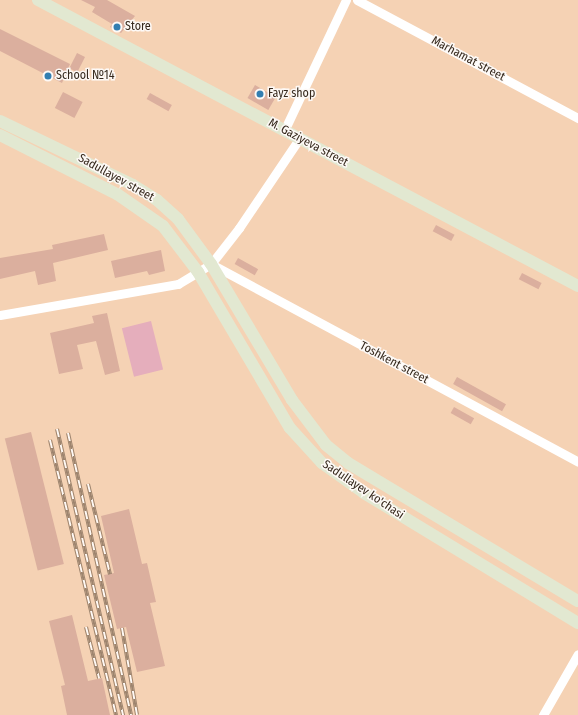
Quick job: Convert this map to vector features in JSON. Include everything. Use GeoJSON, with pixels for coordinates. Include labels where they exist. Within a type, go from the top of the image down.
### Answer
{"type":"FeatureCollection","features":[{"type":"Feature","properties":{"kind":"main road","name":"M. Gaziyeva street"},"geometry":{"type":"LineString","coordinates":[[38,0],[578,286]]}},
{"type":"Feature","properties":{"kind":"main road","name":"Sadullayev street"},"geometry":{"type":"LineString","coordinates":[[0,121],[42,138],[157,200],[187,229],[211,264],[292,400],[326,445],[361,470],[578,602]]}},
{"type":"Feature","properties":{"kind":"main road","name":"Sadullayev ko'chasi"},"geometry":{"type":"LineString","coordinates":[[0,135],[38,152],[141,208],[173,236],[198,272],[290,428],[322,463],[364,493],[578,623]]}},
{"type":"Feature","properties":{"kind":"street"},"geometry":{"type":"LineString","coordinates":[[284,131],[346,0]]}},
{"type":"Feature","properties":{"kind":"street","name":"Marhamat street"},"geometry":{"type":"LineString","coordinates":[[357,0],[578,118]]}},
{"type":"Feature","properties":{"kind":"street"},"geometry":{"type":"LineString","coordinates":[[0,316],[178,284],[211,264],[299,139]]}},
{"type":"Feature","properties":{"kind":"street","name":"Toshkent street"},"geometry":{"type":"LineString","coordinates":[[211,264],[578,462]]}},
{"type":"Feature","properties":{"kind":"street"},"geometry":{"type":"LineString","coordinates":[[543,715],[578,654]]}},
{"type":"Feature","properties":{"kind":"shaded area"},"geometry":{"type":"Polygon","coordinates":[[[151,321],[163,370],[134,377],[122,328],[151,321]]]}},
{"type":"Feature","properties":{"kind":"building"},"geometry":{"type":"Polygon","coordinates":[[[81,0],[107,0],[135,16],[121,33],[110,27],[112,24],[92,12],[95,7],[81,0]]]}},
{"type":"Feature","properties":{"kind":"building"},"geometry":{"type":"Polygon","coordinates":[[[0,29],[70,64],[62,83],[0,51],[0,29]]]}},
{"type":"Feature","properties":{"kind":"building"},"geometry":{"type":"Polygon","coordinates":[[[77,53],[85,57],[77,72],[69,68],[77,53]]]}},
{"type":"Feature","properties":{"kind":"building"},"geometry":{"type":"Polygon","coordinates":[[[255,85],[276,97],[268,110],[248,98],[255,85]]]}},
{"type":"Feature","properties":{"kind":"building"},"geometry":{"type":"Polygon","coordinates":[[[63,92],[83,102],[74,118],[55,108],[63,92]]]}},
{"type":"Feature","properties":{"kind":"building"},"geometry":{"type":"Polygon","coordinates":[[[150,93],[172,105],[168,111],[147,99],[150,93]]]}},
{"type":"Feature","properties":{"kind":"building"},"geometry":{"type":"Polygon","coordinates":[[[436,225],[455,235],[451,241],[433,231],[436,225]]]}},
{"type":"Feature","properties":{"kind":"building"},"geometry":{"type":"Polygon","coordinates":[[[104,234],[108,250],[53,263],[56,281],[38,285],[35,271],[0,279],[0,258],[53,249],[52,245],[104,234]]]}},
{"type":"Feature","properties":{"kind":"building"},"geometry":{"type":"Polygon","coordinates":[[[161,250],[165,271],[149,275],[147,271],[115,278],[111,261],[161,250]]]}},
{"type":"Feature","properties":{"kind":"building"},"geometry":{"type":"Polygon","coordinates":[[[238,258],[258,269],[255,275],[235,264],[238,258]]]}},
{"type":"Feature","properties":{"kind":"building"},"geometry":{"type":"Polygon","coordinates":[[[522,273],[542,283],[538,289],[519,279],[522,273]]]}},
{"type":"Feature","properties":{"kind":"building"},"geometry":{"type":"Polygon","coordinates":[[[107,313],[120,371],[105,375],[96,341],[77,345],[83,369],[59,374],[50,333],[94,323],[92,316],[107,313]]]}},
{"type":"Feature","properties":{"kind":"building"},"geometry":{"type":"Polygon","coordinates":[[[457,377],[506,404],[502,411],[453,384],[457,377]]]}},
{"type":"Feature","properties":{"kind":"building"},"geometry":{"type":"Polygon","coordinates":[[[454,407],[474,418],[471,424],[451,413],[454,407]]]}},
{"type":"Feature","properties":{"kind":"building"},"geometry":{"type":"Polygon","coordinates":[[[31,432],[64,564],[38,570],[5,439],[31,432]]]}},
{"type":"Feature","properties":{"kind":"building"},"geometry":{"type":"Polygon","coordinates":[[[129,509],[142,564],[147,563],[156,602],[150,603],[165,666],[137,672],[126,627],[117,629],[104,575],[114,573],[101,516],[129,509]]]}},
{"type":"Feature","properties":{"kind":"building"},"geometry":{"type":"Polygon","coordinates":[[[72,615],[88,681],[102,678],[110,715],[67,715],[61,686],[65,685],[49,621],[72,615]]]}},
{"type":"Feature","properties":{"kind":"railway"},"geometry":{"type":"LineString","coordinates":[[57,429],[123,715]]}},
{"type":"Feature","properties":{"kind":"railway"},"geometry":{"type":"LineString","coordinates":[[68,433],[131,715]]}},
{"type":"Feature","properties":{"kind":"railway"},"geometry":{"type":"LineString","coordinates":[[50,440],[116,715]]}},
{"type":"Feature","properties":{"kind":"railway"},"geometry":{"type":"LineString","coordinates":[[88,484],[110,574]]}},
{"type":"Feature","properties":{"kind":"railway"},"geometry":{"type":"LineString","coordinates":[[86,627],[99,678]]}},
{"type":"Feature","properties":{"kind":"railway"},"geometry":{"type":"LineString","coordinates":[[122,628],[137,715]]}},
{"type":"Feature","properties":{"kind":"place","name":"Store"},"geometry":{"type":"Point","coordinates":[117,27]}},
{"type":"Feature","properties":{"kind":"place","name":"School №14"},"geometry":{"type":"Point","coordinates":[48,76]}},
{"type":"Feature","properties":{"kind":"place","name":"Fayz shop"},"geometry":{"type":"Point","coordinates":[260,94]}}]}
